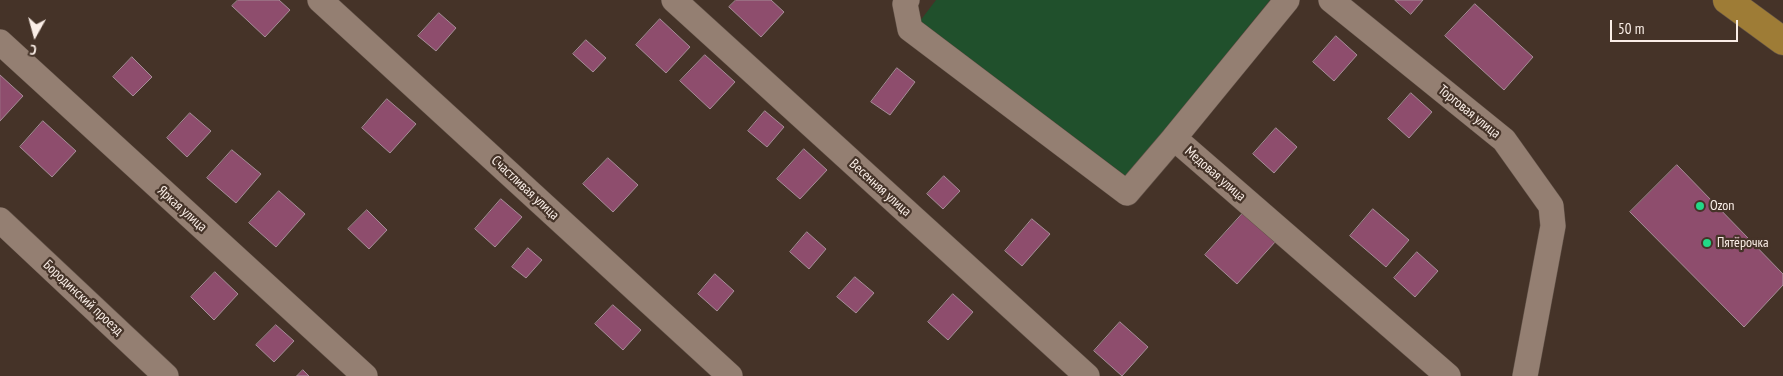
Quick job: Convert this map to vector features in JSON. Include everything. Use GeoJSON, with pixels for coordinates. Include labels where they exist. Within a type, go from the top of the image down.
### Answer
{"type":"FeatureCollection","features":[{"type":"Feature","properties":{"kind":"main road"},"geometry":{"type":"LineString","coordinates":[[1727,0],[1783,42]]}},
{"type":"Feature","properties":{"kind":"street","name":"Счастливая улица"},"geometry":{"type":"LineString","coordinates":[[320,0],[730,376]]}},
{"type":"Feature","properties":{"kind":"street","name":"Весенняя улица"},"geometry":{"type":"LineString","coordinates":[[674,0],[1086,376]]}},
{"type":"Feature","properties":{"kind":"street","name":"Медовая улица"},"geometry":{"type":"LineString","coordinates":[[907,0],[910,28],[1127,193],[1174,138],[1448,376]]}},
{"type":"Feature","properties":{"kind":"street"},"geometry":{"type":"LineString","coordinates":[[1174,138],[1287,0]]}},
{"type":"Feature","properties":{"kind":"street","name":"Торговая улица"},"geometry":{"type":"LineString","coordinates":[[1331,0],[1504,140],[1551,206],[1553,226],[1525,376]]}},
{"type":"Feature","properties":{"kind":"street","name":"Яркая улица"},"geometry":{"type":"LineString","coordinates":[[0,42],[365,376]]}},
{"type":"Feature","properties":{"kind":"street","name":"Бородинский проезд"},"geometry":{"type":"LineString","coordinates":[[0,220],[166,376]]}},
{"type":"Feature","properties":{"kind":"green space"},"geometry":{"type":"Polygon","coordinates":[[[936,0],[1270,0],[1127,177],[920,21],[936,0]]]}},
{"type":"Feature","properties":{"kind":"building"},"geometry":{"type":"Polygon","coordinates":[[[238,0],[279,0],[290,10],[265,37],[232,6],[238,0]]]}},
{"type":"Feature","properties":{"kind":"building"},"geometry":{"type":"Polygon","coordinates":[[[736,0],[771,0],[784,12],[761,37],[729,7],[736,0]]]}},
{"type":"Feature","properties":{"kind":"building"},"geometry":{"type":"Polygon","coordinates":[[[1395,0],[1423,0],[1411,14],[1395,0]]]}},
{"type":"Feature","properties":{"kind":"building"},"geometry":{"type":"Polygon","coordinates":[[[1475,4],[1533,57],[1504,90],[1445,36],[1475,4]]]}},
{"type":"Feature","properties":{"kind":"building"},"geometry":{"type":"Polygon","coordinates":[[[439,13],[456,28],[436,51],[418,36],[439,13]]]}},
{"type":"Feature","properties":{"kind":"building"},"geometry":{"type":"Polygon","coordinates":[[[660,19],[690,47],[666,73],[636,45],[660,19]]]}},
{"type":"Feature","properties":{"kind":"building"},"geometry":{"type":"Polygon","coordinates":[[[1336,36],[1357,55],[1334,81],[1313,62],[1336,36]]]}},
{"type":"Feature","properties":{"kind":"building"},"geometry":{"type":"Polygon","coordinates":[[[586,40],[606,58],[593,72],[573,54],[586,40]]]}},
{"type":"Feature","properties":{"kind":"building"},"geometry":{"type":"Polygon","coordinates":[[[705,55],[735,82],[710,109],[680,81],[705,55]]]}},
{"type":"Feature","properties":{"kind":"building"},"geometry":{"type":"Polygon","coordinates":[[[132,57],[152,77],[133,96],[113,77],[132,57]]]}},
{"type":"Feature","properties":{"kind":"building"},"geometry":{"type":"Polygon","coordinates":[[[897,68],[915,82],[890,115],[871,102],[897,68]]]}},
{"type":"Feature","properties":{"kind":"building"},"geometry":{"type":"Polygon","coordinates":[[[0,75],[23,96],[0,121],[0,75]]]}},
{"type":"Feature","properties":{"kind":"building"},"geometry":{"type":"Polygon","coordinates":[[[1411,93],[1432,112],[1409,138],[1388,119],[1411,93]]]}},
{"type":"Feature","properties":{"kind":"building"},"geometry":{"type":"Polygon","coordinates":[[[387,99],[416,124],[390,153],[362,128],[387,99]]]}},
{"type":"Feature","properties":{"kind":"building"},"geometry":{"type":"Polygon","coordinates":[[[765,111],[784,127],[767,147],[748,131],[765,111]]]}},
{"type":"Feature","properties":{"kind":"building"},"geometry":{"type":"Polygon","coordinates":[[[190,113],[211,131],[187,157],[167,138],[190,113]]]}},
{"type":"Feature","properties":{"kind":"building"},"geometry":{"type":"Polygon","coordinates":[[[43,121],[76,151],[52,177],[20,147],[43,121]]]}},
{"type":"Feature","properties":{"kind":"building"},"geometry":{"type":"Polygon","coordinates":[[[1276,128],[1297,147],[1274,173],[1253,154],[1276,128]]]}},
{"type":"Feature","properties":{"kind":"building"},"geometry":{"type":"Polygon","coordinates":[[[804,149],[827,170],[800,199],[777,179],[804,149]]]}},
{"type":"Feature","properties":{"kind":"building"},"geometry":{"type":"Polygon","coordinates":[[[232,150],[261,174],[236,203],[207,178],[232,150]]]}},
{"type":"Feature","properties":{"kind":"building"},"geometry":{"type":"Polygon","coordinates":[[[608,158],[638,185],[613,212],[583,184],[608,158]]]}},
{"type":"Feature","properties":{"kind":"building","name":"Пятёрочка"},"geometry":{"type":"Polygon","coordinates":[[[1677,165],[1783,274],[1783,285],[1744,327],[1630,212],[1677,165]]]}},
{"type":"Feature","properties":{"kind":"building"},"geometry":{"type":"Polygon","coordinates":[[[944,176],[960,191],[943,209],[927,194],[944,176]]]}},
{"type":"Feature","properties":{"kind":"building"},"geometry":{"type":"Polygon","coordinates":[[[279,191],[305,214],[276,247],[249,223],[279,191]]]}},
{"type":"Feature","properties":{"kind":"building"},"geometry":{"type":"Polygon","coordinates":[[[501,199],[522,217],[495,247],[475,229],[501,199]]]}},
{"type":"Feature","properties":{"kind":"building"},"geometry":{"type":"Polygon","coordinates":[[[1373,209],[1409,240],[1386,267],[1350,236],[1373,209]]]}},
{"type":"Feature","properties":{"kind":"building"},"geometry":{"type":"Polygon","coordinates":[[[367,210],[387,230],[369,249],[348,229],[367,210]]]}},
{"type":"Feature","properties":{"kind":"building"},"geometry":{"type":"Polygon","coordinates":[[[1244,212],[1276,241],[1237,284],[1205,255],[1244,212]]]}},
{"type":"Feature","properties":{"kind":"building"},"geometry":{"type":"Polygon","coordinates":[[[1032,219],[1050,234],[1022,266],[1005,251],[1032,219]]]}},
{"type":"Feature","properties":{"kind":"building"},"geometry":{"type":"Polygon","coordinates":[[[807,232],[826,249],[809,269],[790,252],[807,232]]]}},
{"type":"Feature","properties":{"kind":"building"},"geometry":{"type":"Polygon","coordinates":[[[528,248],[542,260],[526,278],[512,267],[528,248]]]}},
{"type":"Feature","properties":{"kind":"building"},"geometry":{"type":"Polygon","coordinates":[[[1417,252],[1438,271],[1415,297],[1394,278],[1417,252]]]}},
{"type":"Feature","properties":{"kind":"building"},"geometry":{"type":"Polygon","coordinates":[[[215,272],[238,294],[214,320],[191,297],[215,272]]]}},
{"type":"Feature","properties":{"kind":"building"},"geometry":{"type":"Polygon","coordinates":[[[715,274],[734,291],[717,311],[698,294],[715,274]]]}},
{"type":"Feature","properties":{"kind":"building"},"geometry":{"type":"Polygon","coordinates":[[[855,277],[874,293],[856,313],[837,297],[855,277]]]}},
{"type":"Feature","properties":{"kind":"building"},"geometry":{"type":"Polygon","coordinates":[[[953,294],[973,312],[948,340],[928,322],[953,294]]]}},
{"type":"Feature","properties":{"kind":"building"},"geometry":{"type":"Polygon","coordinates":[[[613,305],[641,330],[623,350],[595,324],[613,305]]]}},
{"type":"Feature","properties":{"kind":"building"},"geometry":{"type":"Polygon","coordinates":[[[1120,322],[1148,347],[1122,376],[1094,351],[1120,322]]]}},
{"type":"Feature","properties":{"kind":"building"},"geometry":{"type":"Polygon","coordinates":[[[276,325],[294,341],[274,362],[256,345],[276,325]]]}},
{"type":"Feature","properties":{"kind":"building"},"geometry":{"type":"Polygon","coordinates":[[[303,370],[309,376],[297,376],[303,370]]]}},
{"type":"Feature","properties":{"kind":"place","name":"Ozon"},"geometry":{"type":"Point","coordinates":[1700,206]}},
{"type":"Feature","properties":{"kind":"place","name":"Пятёрочка"},"geometry":{"type":"Point","coordinates":[1707,243]}}]}
